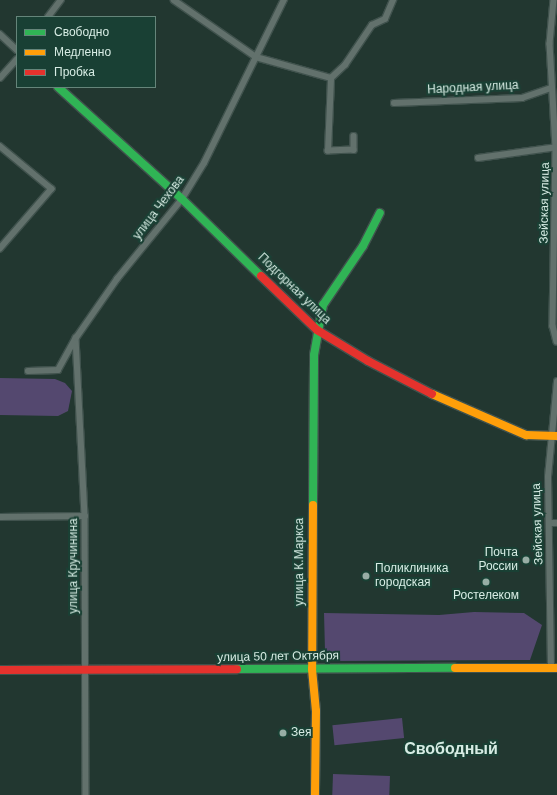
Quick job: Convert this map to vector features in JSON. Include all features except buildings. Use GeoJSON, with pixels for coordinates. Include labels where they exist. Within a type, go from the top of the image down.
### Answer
{"type":"FeatureCollection","features":[{"type":"Feature","properties":{"kind":"street"},"geometry":{"type":"LineString","coordinates":[[49,16],[61,0]]}},
{"type":"Feature","properties":{"kind":"street"},"geometry":{"type":"LineString","coordinates":[[174,0],[256,57],[331,78]]}},
{"type":"Feature","properties":{"kind":"street","name":"улица Чехова"},"geometry":{"type":"LineString","coordinates":[[28,371],[58,370],[76,338],[117,279],[182,199],[204,163],[284,0]]}},
{"type":"Feature","properties":{"kind":"street"},"geometry":{"type":"LineString","coordinates":[[354,136],[354,150],[328,151],[331,78],[346,65],[372,25],[385,19],[393,0]]}},
{"type":"Feature","properties":{"kind":"street","name":"Зейская улица"},"geometry":{"type":"LineString","coordinates":[[554,0],[550,44],[551,88],[556,103],[557,148],[553,326],[557,342]]}},
{"type":"Feature","properties":{"kind":"street"},"geometry":{"type":"LineString","coordinates":[[0,34],[16,49]]}},
{"type":"Feature","properties":{"kind":"street"},"geometry":{"type":"LineString","coordinates":[[0,78],[16,60]]}},
{"type":"Feature","properties":{"kind":"street","name":"Подгорная улица"},"geometry":{"type":"LineString","coordinates":[[59,88],[182,199],[318,330],[368,361],[446,401],[526,434],[554,436]]}},
{"type":"Feature","properties":{"kind":"street","name":"Народная улица"},"geometry":{"type":"LineString","coordinates":[[394,103],[522,98],[551,88]]}},
{"type":"Feature","properties":{"kind":"street"},"geometry":{"type":"LineString","coordinates":[[0,146],[52,189],[0,249]]}},
{"type":"Feature","properties":{"kind":"street"},"geometry":{"type":"LineString","coordinates":[[478,158],[557,148]]}},
{"type":"Feature","properties":{"kind":"street","name":"улица К.Маркса"},"geometry":{"type":"LineString","coordinates":[[315,795],[316,711],[312,669],[314,355],[323,305],[363,246],[380,213]]}},
{"type":"Feature","properties":{"kind":"street","name":"улица Кручинина"},"geometry":{"type":"LineString","coordinates":[[76,338],[85,516],[84,671],[86,795]]}},
{"type":"Feature","properties":{"kind":"street","name":"Зейская улица"},"geometry":{"type":"LineString","coordinates":[[554,668],[548,478],[554,436],[557,381]]}},
{"type":"Feature","properties":{"kind":"street"},"geometry":{"type":"LineString","coordinates":[[0,517],[85,516]]}},
{"type":"Feature","properties":{"kind":"street"},"geometry":{"type":"LineString","coordinates":[[550,523],[557,523]]}},
{"type":"Feature","properties":{"kind":"street","name":"улица 50 лет Октября"},"geometry":{"type":"LineString","coordinates":[[0,670],[84,671],[554,668]]}},
{"type":"Feature","properties":{"kind":"shaded area"},"geometry":{"type":"Polygon","coordinates":[[[0,378],[55,379],[65,383],[72,391],[68,411],[58,416],[0,415],[0,378]]]}},
{"type":"Feature","properties":{"kind":"shaded area"},"geometry":{"type":"Polygon","coordinates":[[[474,612],[524,613],[542,625],[530,660],[333,661],[325,651],[324,613],[439,615],[474,612]]]}},
{"type":"Feature","properties":{"kind":"shaded area"},"geometry":{"type":"Polygon","coordinates":[[[402,718],[404,738],[334,745],[332,725],[402,718]]]}},
{"type":"Feature","properties":{"kind":"shaded area"},"geometry":{"type":"Polygon","coordinates":[[[333,774],[390,776],[389,795],[332,795],[333,774]]]}},
{"type":"Feature","properties":{"kind":"traffic: fast"},"geometry":{"type":"LineString","coordinates":[[59,88],[182,199],[261,276]]}},
{"type":"Feature","properties":{"kind":"traffic: fast"},"geometry":{"type":"LineString","coordinates":[[313,505],[314,355],[323,305],[363,246],[380,213]]}},
{"type":"Feature","properties":{"kind":"traffic: fast"},"geometry":{"type":"LineString","coordinates":[[237,669],[455,668]]}},
{"type":"Feature","properties":{"kind":"traffic: slow"},"geometry":{"type":"LineString","coordinates":[[432,394],[526,435],[557,436]]}},
{"type":"Feature","properties":{"kind":"traffic: slow"},"geometry":{"type":"LineString","coordinates":[[313,505],[312,669],[316,711],[315,795]]}},
{"type":"Feature","properties":{"kind":"traffic: slow"},"geometry":{"type":"LineString","coordinates":[[455,668],[557,668]]}},
{"type":"Feature","properties":{"kind":"traffic: jam"},"geometry":{"type":"LineString","coordinates":[[261,276],[317,330],[368,361],[432,394]]}},
{"type":"Feature","properties":{"kind":"traffic: jam"},"geometry":{"type":"LineString","coordinates":[[0,670],[237,669]]}},
{"type":"Feature","properties":{"kind":"place","name":"Почта России"},"geometry":{"type":"Point","coordinates":[526,560]}},
{"type":"Feature","properties":{"kind":"place","name":"Поликлиника городская"},"geometry":{"type":"Point","coordinates":[366,576]}},
{"type":"Feature","properties":{"kind":"place","name":"Ростелеком"},"geometry":{"type":"Point","coordinates":[486,582]}},
{"type":"Feature","properties":{"kind":"place","name":"Зея"},"geometry":{"type":"Point","coordinates":[283,733]}},
{"type":"Feature","properties":{"kind":"district","name":"Свободный"},"geometry":{"type":"Point","coordinates":[451,749]}}]}
